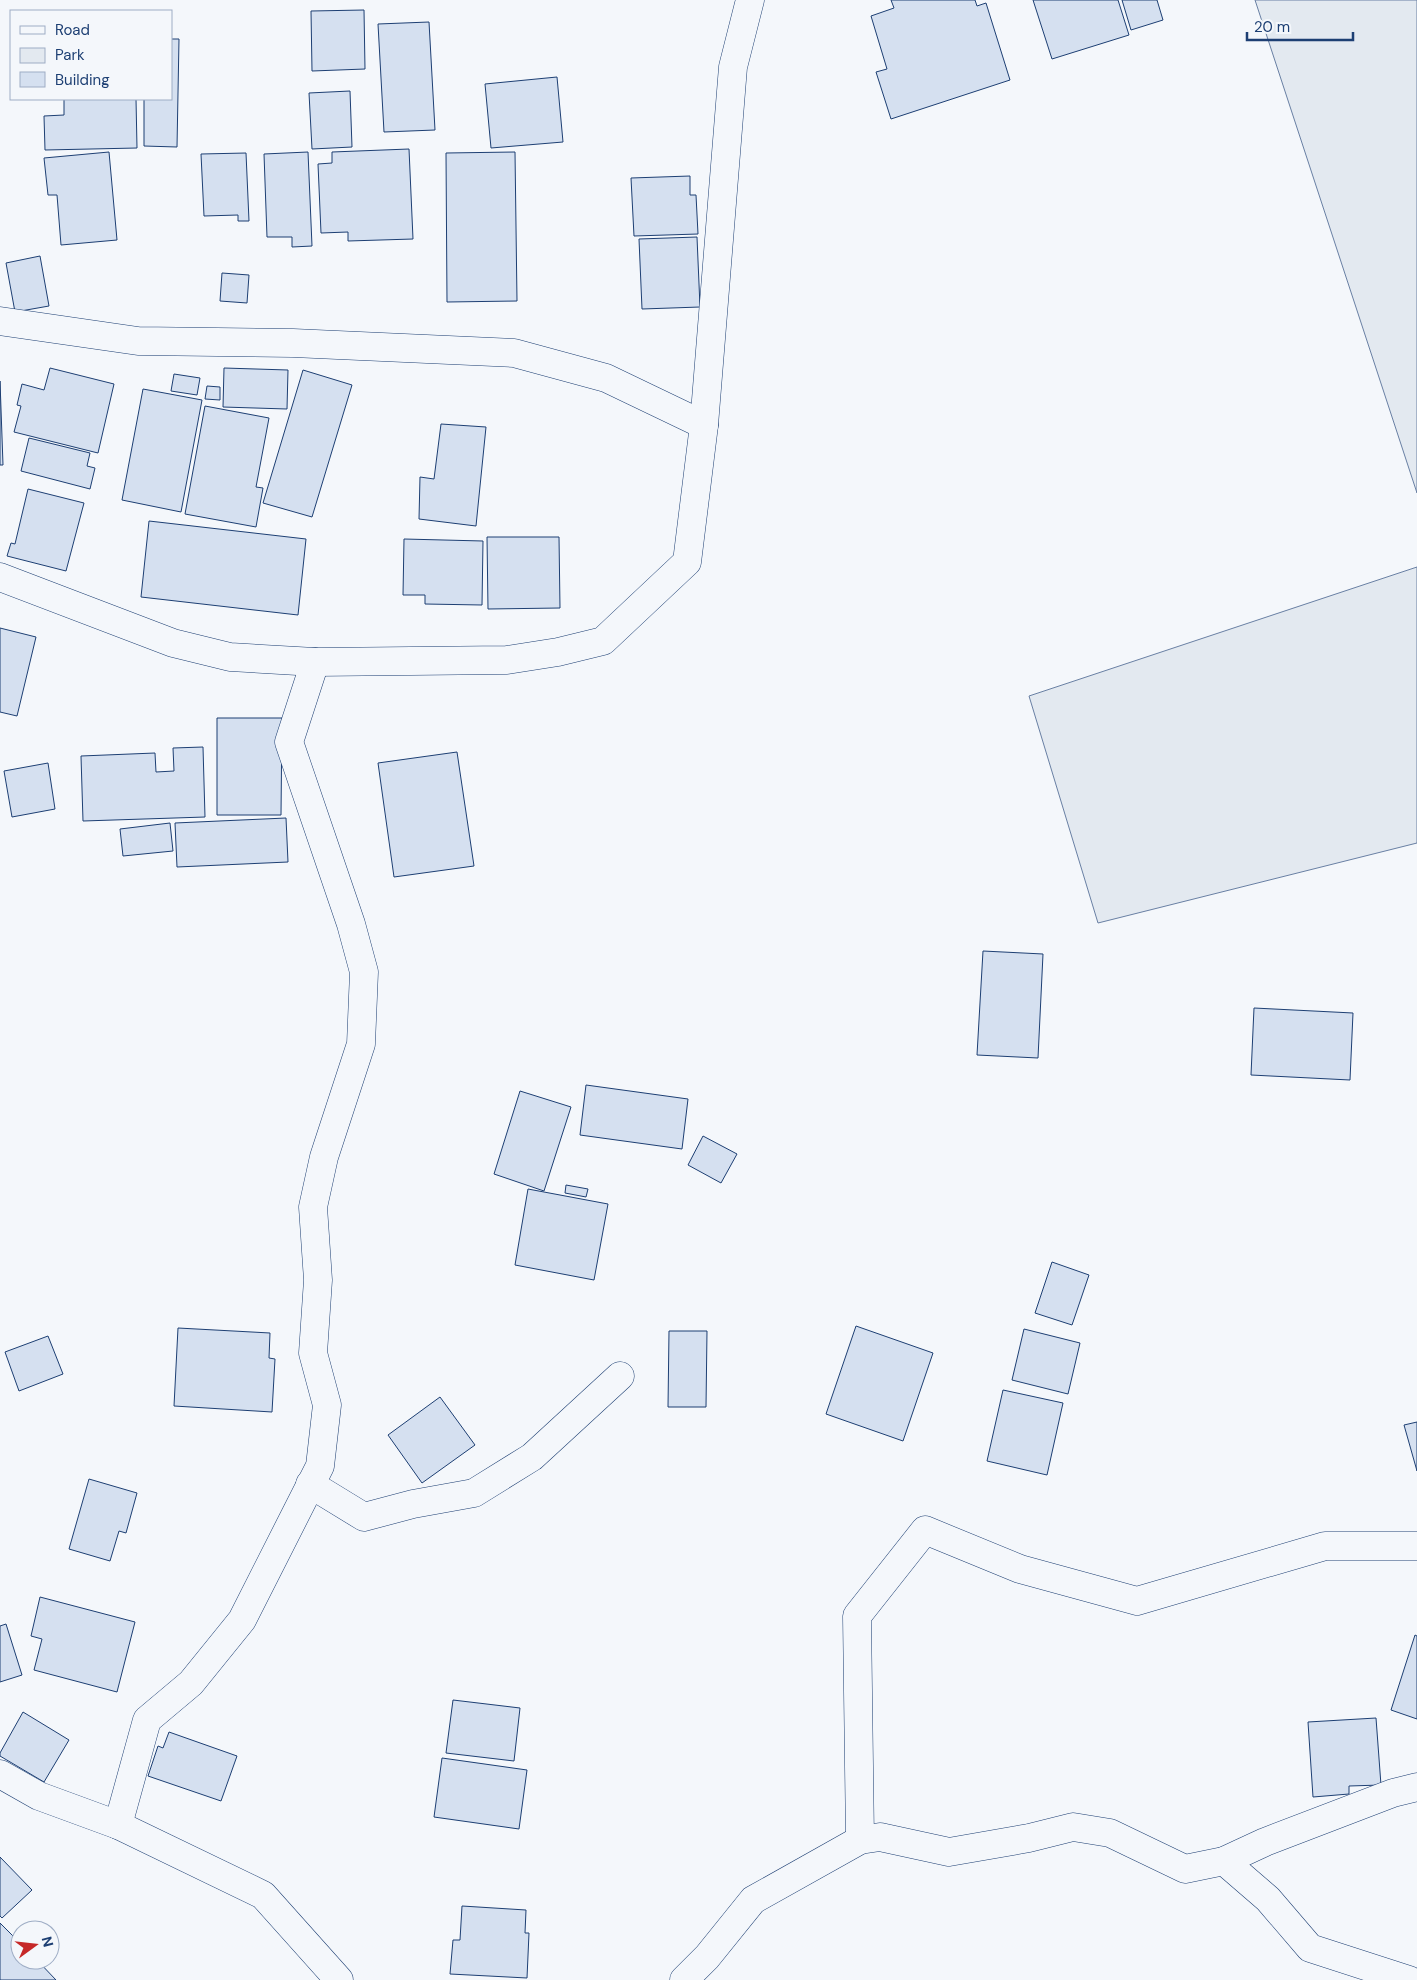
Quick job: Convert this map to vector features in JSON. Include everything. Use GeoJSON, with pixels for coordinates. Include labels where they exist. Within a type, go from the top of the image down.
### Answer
{"type":"FeatureCollection","features":[{"type":"Feature","properties":{"kind":"street"},"geometry":{"type":"LineString","coordinates":[[0,577],[173,643],[230,657],[315,662],[507,660],[558,652],[603,641],[687,562],[704,425],[733,67],[750,0]]}},
{"type":"Feature","properties":{"kind":"street"},"geometry":{"type":"LineString","coordinates":[[0,321],[138,340],[293,343],[514,353],[606,378],[704,425]]}},
{"type":"Feature","properties":{"kind":"street"},"geometry":{"type":"LineString","coordinates":[[118,1825],[147,1720],[192,1683],[242,1620],[320,1466],[327,1405],[313,1353],[318,1280],[313,1207],[324,1157],[361,1044],[364,972],[351,924],[289,742],[315,662]]}},
{"type":"Feature","properties":{"kind":"street"},"geometry":{"type":"LineString","coordinates":[[310,1484],[364,1517],[413,1504],[474,1493],[532,1457],[620,1376]]}},
{"type":"Feature","properties":{"kind":"street"},"geometry":{"type":"LineString","coordinates":[[860,1840],[857,1616],[925,1530],[1020,1569],[1137,1601],[1325,1546],[1417,1546]]}},
{"type":"Feature","properties":{"kind":"street"},"geometry":{"type":"LineString","coordinates":[[0,1774],[39,1796],[118,1825],[263,1895],[339,1980]]}},
{"type":"Feature","properties":{"kind":"street"},"geometry":{"type":"LineString","coordinates":[[684,1980],[707,1957],[753,1900],[860,1840],[880,1838],[950,1852],[1029,1838],[1073,1827],[1110,1833],[1185,1870],[1224,1861],[1265,1842],[1347,1810],[1393,1793],[1417,1788]]}},
{"type":"Feature","properties":{"kind":"street"},"geometry":{"type":"LineString","coordinates":[[1224,1861],[1268,1899],[1310,1948],[1409,1980]]}},
{"type":"Feature","properties":{"kind":"green space"},"geometry":{"type":"Polygon","coordinates":[[[1255,0],[1417,0],[1417,493],[1255,0]]]}},
{"type":"Feature","properties":{"kind":"green space"},"geometry":{"type":"Polygon","coordinates":[[[1417,567],[1417,843],[1098,923],[1029,696],[1417,567]]]}},
{"type":"Feature","properties":{"kind":"building"},"geometry":{"type":"Polygon","coordinates":[[[891,0],[975,0],[977,6],[986,3],[1010,80],[891,119],[876,72],[887,69],[871,16],[894,8],[891,0]]]}},
{"type":"Feature","properties":{"kind":"building"},"geometry":{"type":"Polygon","coordinates":[[[1033,0],[1118,0],[1129,35],[1052,59],[1033,0]]]}},
{"type":"Feature","properties":{"kind":"building"},"geometry":{"type":"Polygon","coordinates":[[[1122,0],[1157,0],[1163,20],[1131,30],[1122,0]]]}},
{"type":"Feature","properties":{"kind":"building"},"geometry":{"type":"Polygon","coordinates":[[[364,10],[365,69],[312,71],[311,11],[364,10]]]}},
{"type":"Feature","properties":{"kind":"building"},"geometry":{"type":"Polygon","coordinates":[[[429,22],[435,130],[384,132],[378,24],[429,22]]]}},
{"type":"Feature","properties":{"kind":"building"},"geometry":{"type":"Polygon","coordinates":[[[172,39],[179,39],[177,147],[144,146],[144,100],[172,100],[172,39]]]}},
{"type":"Feature","properties":{"kind":"building"},"geometry":{"type":"Polygon","coordinates":[[[557,77],[563,142],[491,148],[485,84],[557,77]]]}},
{"type":"Feature","properties":{"kind":"building"},"geometry":{"type":"Polygon","coordinates":[[[350,91],[352,147],[312,149],[309,93],[350,91]]]}},
{"type":"Feature","properties":{"kind":"building"},"geometry":{"type":"Polygon","coordinates":[[[64,100],[136,100],[137,148],[45,150],[44,116],[64,115],[64,100]]]}},
{"type":"Feature","properties":{"kind":"building"},"geometry":{"type":"Polygon","coordinates":[[[409,149],[413,239],[348,241],[348,232],[321,233],[318,164],[332,163],[332,152],[409,149]]]}},
{"type":"Feature","properties":{"kind":"building"},"geometry":{"type":"Polygon","coordinates":[[[109,152],[117,240],[61,245],[57,195],[48,195],[44,158],[109,152]]]}},
{"type":"Feature","properties":{"kind":"building"},"geometry":{"type":"Polygon","coordinates":[[[308,152],[312,246],[292,247],[292,237],[267,237],[264,154],[308,152]]]}},
{"type":"Feature","properties":{"kind":"building"},"geometry":{"type":"Polygon","coordinates":[[[515,152],[517,301],[447,302],[446,153],[515,152]]]}},
{"type":"Feature","properties":{"kind":"building"},"geometry":{"type":"Polygon","coordinates":[[[246,153],[249,221],[238,221],[238,215],[204,216],[201,154],[246,153]]]}},
{"type":"Feature","properties":{"kind":"building"},"geometry":{"type":"Polygon","coordinates":[[[690,176],[690,195],[696,195],[698,234],[634,236],[631,178],[690,176]]]}},
{"type":"Feature","properties":{"kind":"building"},"geometry":{"type":"Polygon","coordinates":[[[697,237],[700,307],[642,309],[639,239],[697,237]]]}},
{"type":"Feature","properties":{"kind":"building"},"geometry":{"type":"Polygon","coordinates":[[[40,256],[49,306],[15,312],[6,263],[40,256]]]}},
{"type":"Feature","properties":{"kind":"building"},"geometry":{"type":"Polygon","coordinates":[[[222,273],[249,275],[247,303],[220,301],[222,273]]]}},
{"type":"Feature","properties":{"kind":"building"},"geometry":{"type":"Polygon","coordinates":[[[50,368],[114,384],[98,453],[14,432],[21,406],[17,405],[22,384],[44,390],[50,368]]]}},
{"type":"Feature","properties":{"kind":"building"},"geometry":{"type":"Polygon","coordinates":[[[224,368],[288,370],[287,409],[223,407],[224,368]]]}},
{"type":"Feature","properties":{"kind":"building"},"geometry":{"type":"Polygon","coordinates":[[[303,370],[352,385],[312,517],[263,503],[303,370]]]}},
{"type":"Feature","properties":{"kind":"building"},"geometry":{"type":"Polygon","coordinates":[[[174,374],[200,378],[197,395],[171,391],[174,374]]]}},
{"type":"Feature","properties":{"kind":"building"},"geometry":{"type":"Polygon","coordinates":[[[0,381],[3,465],[0,465],[0,381]]]}},
{"type":"Feature","properties":{"kind":"building"},"geometry":{"type":"Polygon","coordinates":[[[207,386],[220,387],[220,400],[205,399],[207,386]]]}},
{"type":"Feature","properties":{"kind":"building"},"geometry":{"type":"Polygon","coordinates":[[[143,389],[202,400],[181,512],[122,500],[143,389]]]}},
{"type":"Feature","properties":{"kind":"building"},"geometry":{"type":"Polygon","coordinates":[[[205,406],[269,418],[256,487],[263,488],[256,527],[185,514],[205,406]]]}},
{"type":"Feature","properties":{"kind":"building"},"geometry":{"type":"Polygon","coordinates":[[[441,424],[486,427],[476,526],[419,519],[420,477],[434,479],[441,424]]]}},
{"type":"Feature","properties":{"kind":"building"},"geometry":{"type":"Polygon","coordinates":[[[29,438],[90,453],[87,466],[95,468],[90,489],[21,471],[29,438]]]}},
{"type":"Feature","properties":{"kind":"building"},"geometry":{"type":"Polygon","coordinates":[[[28,489],[84,503],[66,571],[7,556],[11,543],[15,544],[28,489]]]}},
{"type":"Feature","properties":{"kind":"building"},"geometry":{"type":"Polygon","coordinates":[[[149,521],[306,539],[298,615],[141,597],[149,521]]]}},
{"type":"Feature","properties":{"kind":"building"},"geometry":{"type":"Polygon","coordinates":[[[487,537],[559,537],[560,608],[488,609],[487,537]]]}},
{"type":"Feature","properties":{"kind":"building"},"geometry":{"type":"Polygon","coordinates":[[[404,539],[483,541],[482,605],[425,604],[425,595],[403,595],[404,539]]]}},
{"type":"Feature","properties":{"kind":"building"},"geometry":{"type":"Polygon","coordinates":[[[0,628],[36,637],[17,716],[0,712],[0,628]]]}},
{"type":"Feature","properties":{"kind":"building"},"geometry":{"type":"Polygon","coordinates":[[[217,718],[282,718],[281,815],[217,815],[217,718]]]}},
{"type":"Feature","properties":{"kind":"building"},"geometry":{"type":"Polygon","coordinates":[[[203,747],[205,817],[83,821],[81,756],[155,753],[156,772],[174,771],[173,748],[203,747]]]}},
{"type":"Feature","properties":{"kind":"building"},"geometry":{"type":"Polygon","coordinates":[[[457,752],[474,866],[394,877],[378,763],[457,752]]]}},
{"type":"Feature","properties":{"kind":"building"},"geometry":{"type":"Polygon","coordinates":[[[48,763],[55,809],[12,817],[4,771],[48,763]]]}},
{"type":"Feature","properties":{"kind":"building"},"geometry":{"type":"Polygon","coordinates":[[[286,818],[288,862],[177,867],[175,823],[286,818]]]}},
{"type":"Feature","properties":{"kind":"building"},"geometry":{"type":"Polygon","coordinates":[[[170,823],[173,851],[123,856],[120,829],[170,823]]]}},
{"type":"Feature","properties":{"kind":"building"},"geometry":{"type":"Polygon","coordinates":[[[983,951],[1043,954],[1038,1058],[977,1055],[983,951]]]}},
{"type":"Feature","properties":{"kind":"building"},"geometry":{"type":"Polygon","coordinates":[[[1254,1008],[1353,1013],[1350,1080],[1251,1075],[1254,1008]]]}},
{"type":"Feature","properties":{"kind":"building"},"geometry":{"type":"Polygon","coordinates":[[[586,1085],[688,1099],[682,1149],[580,1135],[586,1085]]]}},
{"type":"Feature","properties":{"kind":"building"},"geometry":{"type":"Polygon","coordinates":[[[520,1091],[571,1107],[544,1191],[494,1174],[520,1091]]]}},
{"type":"Feature","properties":{"kind":"building"},"geometry":{"type":"Polygon","coordinates":[[[703,1136],[737,1154],[721,1183],[688,1165],[703,1136]]]}},
{"type":"Feature","properties":{"kind":"building"},"geometry":{"type":"Polygon","coordinates":[[[566,1185],[588,1189],[586,1197],[565,1193],[566,1185]]]}},
{"type":"Feature","properties":{"kind":"building"},"geometry":{"type":"Polygon","coordinates":[[[528,1189],[608,1204],[594,1280],[515,1265],[528,1189]]]}},
{"type":"Feature","properties":{"kind":"building"},"geometry":{"type":"Polygon","coordinates":[[[1052,1262],[1089,1275],[1072,1325],[1035,1313],[1052,1262]]]}},
{"type":"Feature","properties":{"kind":"building"},"geometry":{"type":"Polygon","coordinates":[[[856,1326],[933,1353],[903,1441],[826,1414],[856,1326]]]}},
{"type":"Feature","properties":{"kind":"building"},"geometry":{"type":"Polygon","coordinates":[[[178,1328],[270,1333],[269,1358],[275,1359],[272,1412],[174,1406],[178,1328]]]}},
{"type":"Feature","properties":{"kind":"building"},"geometry":{"type":"Polygon","coordinates":[[[1024,1329],[1080,1343],[1068,1394],[1012,1380],[1024,1329]]]}},
{"type":"Feature","properties":{"kind":"building"},"geometry":{"type":"Polygon","coordinates":[[[669,1331],[707,1331],[706,1407],[668,1407],[669,1331]]]}},
{"type":"Feature","properties":{"kind":"building"},"geometry":{"type":"Polygon","coordinates":[[[48,1336],[63,1374],[19,1391],[5,1352],[48,1336]]]}},
{"type":"Feature","properties":{"kind":"building"},"geometry":{"type":"Polygon","coordinates":[[[1003,1390],[1063,1403],[1047,1475],[987,1461],[1003,1390]]]}},
{"type":"Feature","properties":{"kind":"building"},"geometry":{"type":"Polygon","coordinates":[[[440,1397],[475,1445],[422,1483],[388,1435],[440,1397]]]}},
{"type":"Feature","properties":{"kind":"building"},"geometry":{"type":"Polygon","coordinates":[[[1417,1422],[1417,1471],[1404,1425],[1417,1422]]]}},
{"type":"Feature","properties":{"kind":"building"},"geometry":{"type":"Polygon","coordinates":[[[89,1479],[137,1493],[126,1533],[119,1531],[110,1561],[69,1549],[89,1479]]]}},
{"type":"Feature","properties":{"kind":"building"},"geometry":{"type":"Polygon","coordinates":[[[40,1597],[135,1622],[117,1692],[34,1670],[42,1639],[31,1636],[40,1597]]]}},
{"type":"Feature","properties":{"kind":"building"},"geometry":{"type":"Polygon","coordinates":[[[6,1624],[22,1675],[0,1682],[0,1626],[6,1624]]]}},
{"type":"Feature","properties":{"kind":"building"},"geometry":{"type":"Polygon","coordinates":[[[1415,1635],[1417,1636],[1417,1719],[1391,1710],[1415,1635]]]}},
{"type":"Feature","properties":{"kind":"building"},"geometry":{"type":"Polygon","coordinates":[[[453,1700],[520,1708],[514,1761],[446,1753],[453,1700]]]}},
{"type":"Feature","properties":{"kind":"building"},"geometry":{"type":"Polygon","coordinates":[[[23,1712],[69,1740],[44,1782],[0,1756],[23,1712]]]}},
{"type":"Feature","properties":{"kind":"building"},"geometry":{"type":"Polygon","coordinates":[[[1376,1718],[1381,1785],[1349,1786],[1349,1794],[1313,1797],[1308,1722],[1376,1718]]]}},
{"type":"Feature","properties":{"kind":"building"},"geometry":{"type":"Polygon","coordinates":[[[169,1732],[237,1756],[221,1801],[148,1776],[158,1746],[163,1748],[169,1732]]]}},
{"type":"Feature","properties":{"kind":"building"},"geometry":{"type":"Polygon","coordinates":[[[442,1758],[527,1770],[519,1829],[434,1817],[442,1758]]]}},
{"type":"Feature","properties":{"kind":"building"},"geometry":{"type":"Polygon","coordinates":[[[0,1857],[32,1890],[2,1918],[0,1916],[0,1857]]]}},
{"type":"Feature","properties":{"kind":"building"},"geometry":{"type":"Polygon","coordinates":[[[462,1906],[526,1910],[525,1933],[529,1933],[527,1978],[450,1974],[453,1940],[460,1940],[462,1906]]]}},
{"type":"Feature","properties":{"kind":"building"},"geometry":{"type":"Polygon","coordinates":[[[0,1923],[10,1933],[10,1970],[46,1970],[56,1980],[0,1980],[0,1923]]]}}]}
